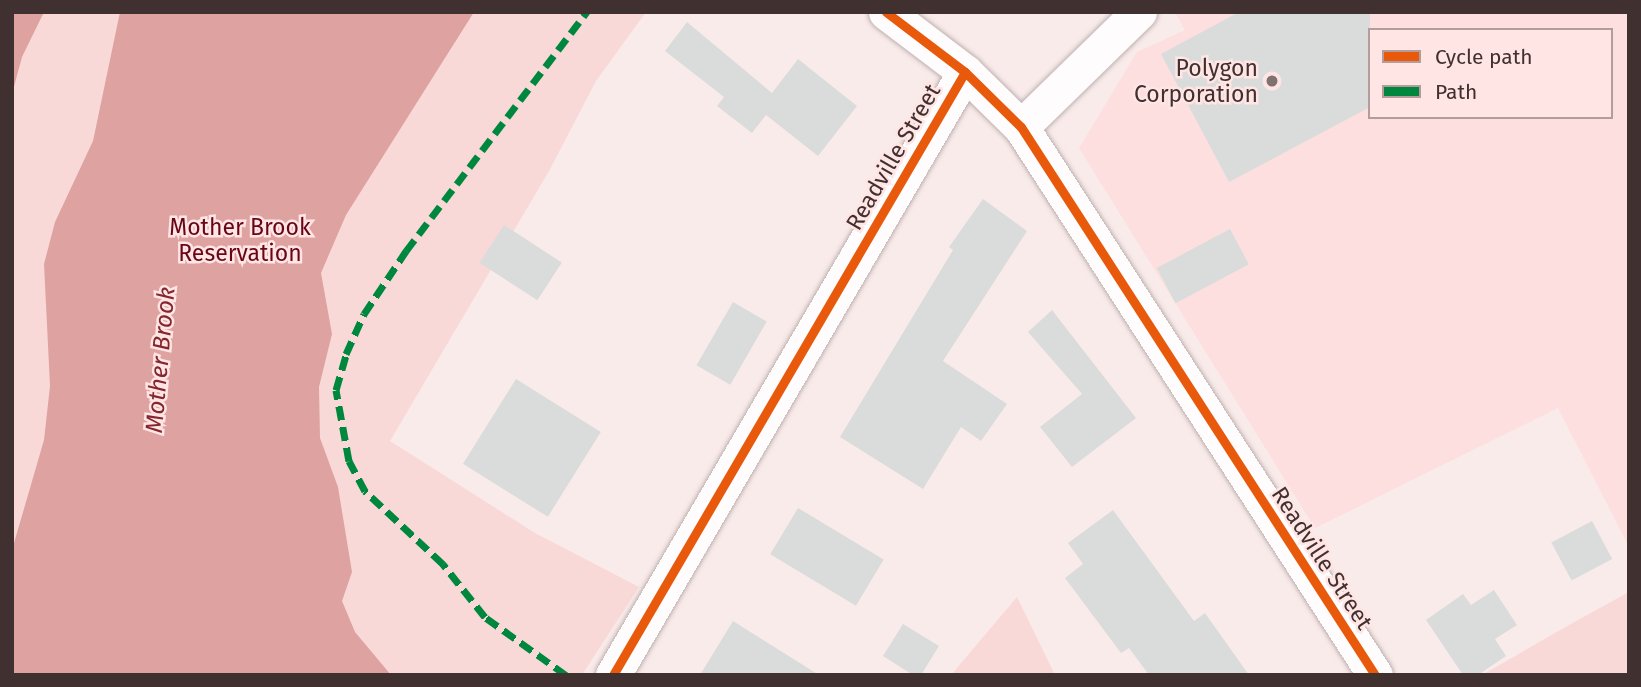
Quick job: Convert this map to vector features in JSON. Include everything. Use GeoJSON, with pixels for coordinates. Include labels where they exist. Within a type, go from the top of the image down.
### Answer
{"type":"FeatureCollection","features":[{"type":"Feature","properties":{"kind":"street"},"geometry":{"type":"LineString","coordinates":[[886,12],[965,72]]}},
{"type":"Feature","properties":{"kind":"street"},"geometry":{"type":"LineString","coordinates":[[1021,127],[1139,12]]}},
{"type":"Feature","properties":{"kind":"street","name":"Readville Street"},"geometry":{"type":"LineString","coordinates":[[613,675],[965,72],[1021,127],[1375,675]]}},
{"type":"Feature","properties":{"kind":"shaded area"},"geometry":{"type":"Polygon","coordinates":[[[1175,12],[1629,12],[1629,547],[1558,408],[1315,528],[1079,148],[1137,52],[1185,30],[1175,12]]]}},
{"type":"Feature","properties":{"kind":"green space","name":"Mother Brook Reservation"},"geometry":{"type":"Polygon","coordinates":[[[12,12],[646,12],[596,81],[549,171],[390,441],[535,533],[639,587],[582,675],[12,675],[12,12]]]}},
{"type":"Feature","properties":{"kind":"green space"},"geometry":{"type":"Polygon","coordinates":[[[1629,592],[1629,675],[1482,675],[1569,625],[1629,592]]]}},
{"type":"Feature","properties":{"kind":"green space"},"geometry":{"type":"Polygon","coordinates":[[[1017,597],[1055,675],[951,675],[1017,597]]]}},
{"type":"Feature","properties":{"kind":"water"},"geometry":{"type":"Polygon","coordinates":[[[12,12],[44,12],[22,57],[12,94],[12,12]]]}},
{"type":"Feature","properties":{"kind":"water","name":"Mother Brook"},"geometry":{"type":"Polygon","coordinates":[[[120,12],[474,12],[346,215],[321,273],[332,334],[319,387],[320,438],[338,487],[352,572],[342,601],[355,632],[391,675],[12,675],[12,550],[44,440],[50,386],[44,264],[55,222],[93,141],[120,12]]]}},
{"type":"Feature","properties":{"kind":"building","name":"Polygon Corporation"},"geometry":{"type":"Polygon","coordinates":[[[1239,12],[1370,12],[1368,108],[1229,182],[1161,54],[1239,12]]]}},
{"type":"Feature","properties":{"kind":"building"},"geometry":{"type":"Polygon","coordinates":[[[687,22],[772,93],[798,59],[857,106],[818,156],[766,115],[752,133],[717,106],[724,97],[665,51],[687,22]]]}},
{"type":"Feature","properties":{"kind":"building"},"geometry":{"type":"Polygon","coordinates":[[[983,199],[1027,231],[943,361],[1007,404],[981,441],[961,427],[923,489],[840,437],[953,250],[949,247],[983,199]]]}},
{"type":"Feature","properties":{"kind":"building"},"geometry":{"type":"Polygon","coordinates":[[[504,225],[562,263],[537,300],[479,263],[504,225]]]}},
{"type":"Feature","properties":{"kind":"building"},"geometry":{"type":"Polygon","coordinates":[[[1230,229],[1249,264],[1175,303],[1157,268],[1230,229]]]}},
{"type":"Feature","properties":{"kind":"building"},"geometry":{"type":"Polygon","coordinates":[[[733,302],[767,322],[730,385],[696,365],[733,302]]]}},
{"type":"Feature","properties":{"kind":"building"},"geometry":{"type":"Polygon","coordinates":[[[1052,310],[1136,418],[1072,467],[1040,427],[1082,394],[1028,332],[1052,310]]]}},
{"type":"Feature","properties":{"kind":"building"},"geometry":{"type":"Polygon","coordinates":[[[516,379],[601,432],[548,517],[463,464],[516,379]]]}},
{"type":"Feature","properties":{"kind":"building"},"geometry":{"type":"Polygon","coordinates":[[[798,508],[884,560],[856,606],[770,554],[798,508]]]}},
{"type":"Feature","properties":{"kind":"building"},"geometry":{"type":"Polygon","coordinates":[[[1113,510],[1194,621],[1205,613],[1249,675],[1149,675],[1129,648],[1121,653],[1065,578],[1083,564],[1068,543],[1113,510]]]}},
{"type":"Feature","properties":{"kind":"building"},"geometry":{"type":"Polygon","coordinates":[[[1592,521],[1612,559],[1572,581],[1551,543],[1592,521]]]}},
{"type":"Feature","properties":{"kind":"building"},"geometry":{"type":"Polygon","coordinates":[[[1494,590],[1517,625],[1495,639],[1506,656],[1478,675],[1463,675],[1426,620],[1463,594],[1471,605],[1494,590]]]}},
{"type":"Feature","properties":{"kind":"building"},"geometry":{"type":"Polygon","coordinates":[[[733,621],[819,675],[700,675],[733,621]]]}},
{"type":"Feature","properties":{"kind":"building"},"geometry":{"type":"Polygon","coordinates":[[[903,624],[939,646],[921,675],[913,675],[883,656],[903,624]]]}},
{"type":"Feature","properties":{"kind":"marked path"},"geometry":{"type":"LineString","coordinates":[[566,675],[485,617],[443,564],[365,491],[349,461],[336,390],[346,354],[364,314],[406,251],[587,12]]}},
{"type":"Feature","properties":{"kind":"cycle path"},"geometry":{"type":"LineString","coordinates":[[886,12],[965,72],[1021,127],[1375,675]]}},
{"type":"Feature","properties":{"kind":"cycle path"},"geometry":{"type":"LineString","coordinates":[[613,675],[965,72]]}},
{"type":"Feature","properties":{"kind":"place","name":"Polygon Corporation"},"geometry":{"type":"Point","coordinates":[1272,81]}}]}
